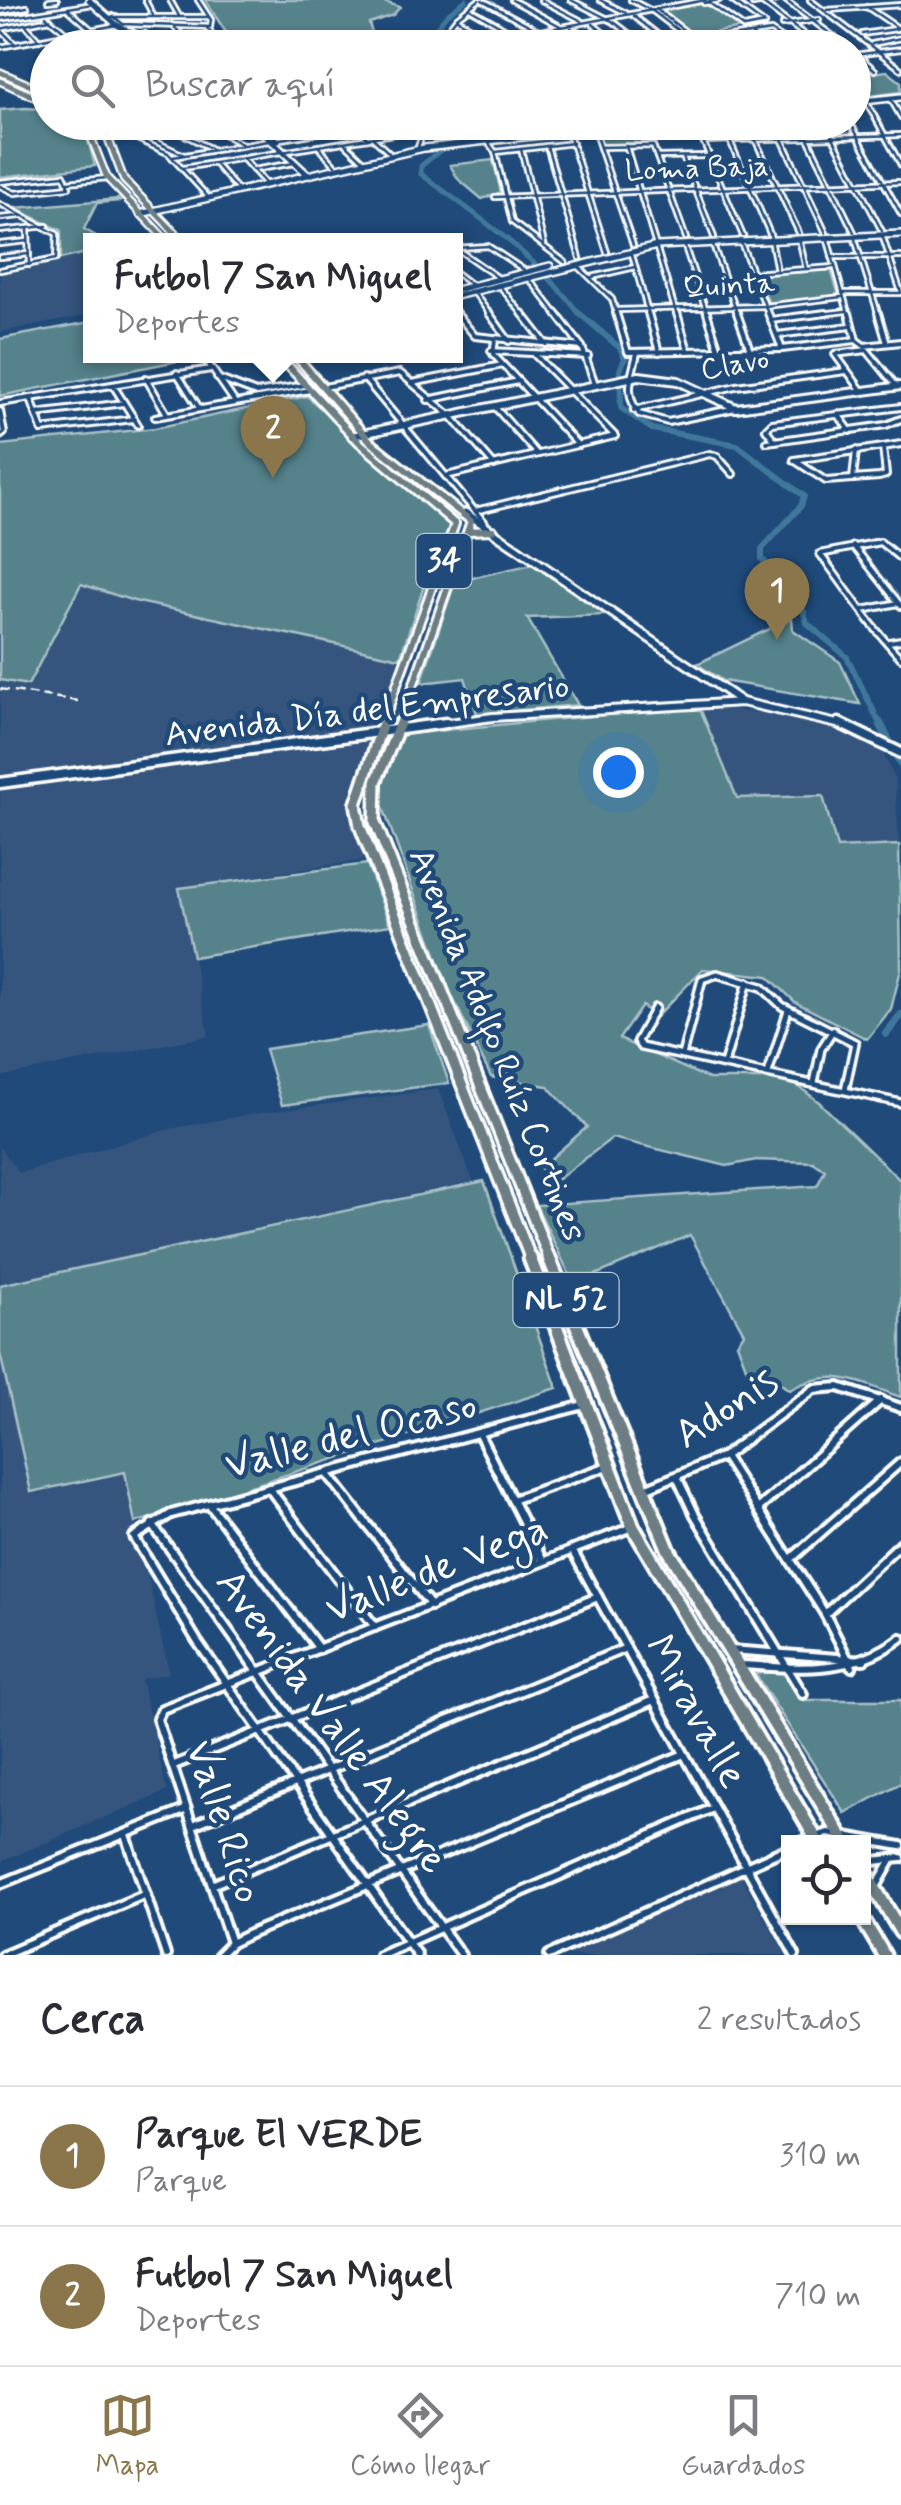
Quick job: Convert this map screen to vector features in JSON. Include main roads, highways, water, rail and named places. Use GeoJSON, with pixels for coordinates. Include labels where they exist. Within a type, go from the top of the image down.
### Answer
{"type":"FeatureCollection","features":[{"type":"Feature","properties":{"kind":"main road"},"geometry":{"type":"LineString","coordinates":[[0,72],[30,85]]}},
{"type":"Feature","properties":{"kind":"main road"},"geometry":{"type":"LineString","coordinates":[[0,81],[30,95]]}},
{"type":"Feature","properties":{"kind":"main road"},"geometry":{"type":"LineString","coordinates":[[92,140],[106,178],[159,233]]}},
{"type":"Feature","properties":{"kind":"main road"},"geometry":{"type":"LineString","coordinates":[[109,140],[124,180],[175,233]]}},
{"type":"Feature","properties":{"kind":"main road","name":"Avenida Adolfo Ruíz Cortines"},"geometry":{"type":"LineString","coordinates":[[286,363],[352,436],[456,524],[358,794],[360,826],[612,1464],[633,1527],[808,1835]]}},
{"type":"Feature","properties":{"kind":"main road","name":"Avenida Adolfo Ruíz Cortines"},"geometry":{"type":"LineString","coordinates":[[302,363],[364,433],[409,473],[471,516],[469,531],[373,794],[375,822],[669,1551],[840,1835]]}},
{"type":"Feature","properties":{"kind":"main road"},"geometry":{"type":"LineString","coordinates":[[469,531],[490,528]]}},
{"type":"Feature","properties":{"kind":"main road"},"geometry":{"type":"LineString","coordinates":[[871,1883],[901,1932]]}},
{"type":"Feature","properties":{"kind":"main road"},"geometry":{"type":"LineString","coordinates":[[866,1925],[884,1955]]}},
{"type":"Feature","properties":{"kind":"waterway"},"geometry":{"type":"LineString","coordinates":[[434,30],[466,0]]}},
{"type":"Feature","properties":{"kind":"waterway"},"geometry":{"type":"LineString","coordinates":[[447,140],[421,166],[421,174],[526,256],[581,316]]}},
{"type":"Feature","properties":{"kind":"waterway"},"geometry":{"type":"LineString","coordinates":[[579,313],[620,348],[625,358],[620,370],[621,408],[652,429],[737,445],[804,496],[801,506],[762,549],[762,559],[799,595],[807,623],[847,657],[881,726]]}},
{"type":"Feature","properties":{"kind":"waterway"},"geometry":{"type":"LineString","coordinates":[[880,723],[901,765]]}},
{"type":"Feature","properties":{"kind":"waterway"},"geometry":{"type":"LineString","coordinates":[[886,1034],[901,1015]]}},
{"type":"Feature","properties":{"kind":"railway"},"geometry":{"type":"LineString","coordinates":[[0,689],[78,701]]}},
{"type":"Feature","properties":{"kind":"place","name":"Futbol 7 San Miguel"},"geometry":{"type":"Point","coordinates":[273,478]}},
{"type":"Feature","properties":{"kind":"place","name":"Parque El VERDE"},"geometry":{"type":"Point","coordinates":[777,640]}}]}
